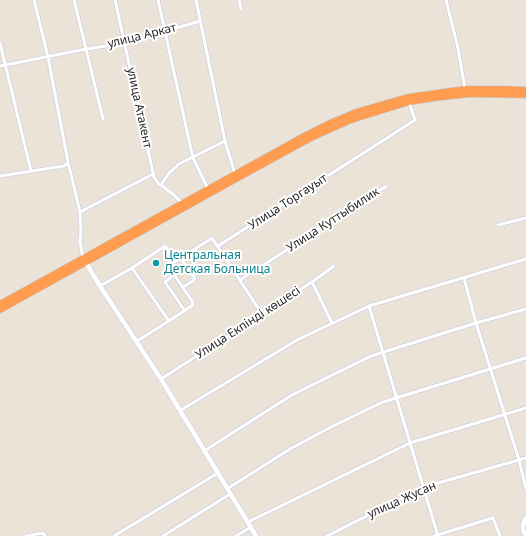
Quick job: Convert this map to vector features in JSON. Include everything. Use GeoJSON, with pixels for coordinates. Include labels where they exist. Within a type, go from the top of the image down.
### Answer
{"type":"FeatureCollection","features":[{"type":"Feature","properties":{"kind":"highway"},"geometry":{"type":"LineString","coordinates":[[0,304],[84,260],[305,139],[330,123],[356,112],[408,97],[465,89],[526,90]]}},
{"type":"Feature","properties":{"kind":"highway"},"geometry":{"type":"LineString","coordinates":[[0,310],[182,203],[305,139],[351,120],[409,102],[434,98],[470,94],[526,95]]}},
{"type":"Feature","properties":{"kind":"main road"},"geometry":{"type":"LineString","coordinates":[[84,260],[181,410],[204,451],[256,536]]}},
{"type":"Feature","properties":{"kind":"main road"},"geometry":{"type":"LineString","coordinates":[[520,536],[526,518]]}},
{"type":"Feature","properties":{"kind":"main road"},"geometry":{"type":"LineString","coordinates":[[523,530],[526,536]]}},
{"type":"Feature","properties":{"kind":"street"},"geometry":{"type":"LineString","coordinates":[[34,0],[48,57],[68,162],[80,212],[80,242],[84,260]]}},
{"type":"Feature","properties":{"kind":"street"},"geometry":{"type":"LineString","coordinates":[[74,0],[103,119]]}},
{"type":"Feature","properties":{"kind":"street","name":"улица Атакент"},"geometry":{"type":"LineString","coordinates":[[115,0],[153,174],[156,181],[182,203]]}},
{"type":"Feature","properties":{"kind":"street"},"geometry":{"type":"LineString","coordinates":[[158,0],[193,158],[209,189]]}},
{"type":"Feature","properties":{"kind":"street"},"geometry":{"type":"LineString","coordinates":[[196,0],[225,141],[236,174]]}},
{"type":"Feature","properties":{"kind":"street"},"geometry":{"type":"LineString","coordinates":[[239,0],[241,9]]}},
{"type":"Feature","properties":{"kind":"street"},"geometry":{"type":"LineString","coordinates":[[446,0],[458,48],[465,89]]}},
{"type":"Feature","properties":{"kind":"street","name":"улица Аркат"},"geometry":{"type":"LineString","coordinates":[[0,66],[125,43],[200,21]]}},
{"type":"Feature","properties":{"kind":"street"},"geometry":{"type":"LineString","coordinates":[[0,43],[31,171]]}},
{"type":"Feature","properties":{"kind":"street","name":"Улица Торгауыт"},"geometry":{"type":"LineString","coordinates":[[218,246],[415,120],[409,102]]}},
{"type":"Feature","properties":{"kind":"street"},"geometry":{"type":"LineString","coordinates":[[160,185],[169,173],[179,164],[225,141]]}},
{"type":"Feature","properties":{"kind":"street"},"geometry":{"type":"LineString","coordinates":[[0,176],[64,166],[68,162]]}},
{"type":"Feature","properties":{"kind":"street"},"geometry":{"type":"LineString","coordinates":[[80,212],[153,174]]}},
{"type":"Feature","properties":{"kind":"street","name":"Улица Куттыбилик"},"geometry":{"type":"LineString","coordinates":[[240,280],[386,187]]}},
{"type":"Feature","properties":{"kind":"street"},"geometry":{"type":"LineString","coordinates":[[498,225],[526,218]]}},
{"type":"Feature","properties":{"kind":"street"},"geometry":{"type":"LineString","coordinates":[[137,341],[193,305],[192,301],[169,267],[180,258],[212,238],[262,314]]}},
{"type":"Feature","properties":{"kind":"street"},"geometry":{"type":"LineString","coordinates":[[100,286],[132,268],[165,246],[176,261]]}},
{"type":"Feature","properties":{"kind":"street"},"geometry":{"type":"LineString","coordinates":[[180,258],[195,278],[183,287]]}},
{"type":"Feature","properties":{"kind":"street"},"geometry":{"type":"LineString","coordinates":[[181,410],[297,340],[369,306],[526,259]]}},
{"type":"Feature","properties":{"kind":"street","name":"Улица Екпінді көшесі"},"geometry":{"type":"LineString","coordinates":[[161,378],[312,282],[334,266]]}},
{"type":"Feature","properties":{"kind":"street"},"geometry":{"type":"LineString","coordinates":[[132,268],[168,321]]}},
{"type":"Feature","properties":{"kind":"street"},"geometry":{"type":"LineString","coordinates":[[174,275],[165,282],[185,311]]}},
{"type":"Feature","properties":{"kind":"street"},"geometry":{"type":"LineString","coordinates":[[464,278],[476,323],[505,414],[526,487]]}},
{"type":"Feature","properties":{"kind":"street"},"geometry":{"type":"LineString","coordinates":[[312,282],[332,323]]}},
{"type":"Feature","properties":{"kind":"street"},"geometry":{"type":"LineString","coordinates":[[369,306],[424,487],[437,535],[493,518],[500,536]]}},
{"type":"Feature","properties":{"kind":"street"},"geometry":{"type":"LineString","coordinates":[[204,451],[292,395],[371,356],[526,309]]}},
{"type":"Feature","properties":{"kind":"street"},"geometry":{"type":"LineString","coordinates":[[227,489],[290,449],[383,402],[526,358]]}},
{"type":"Feature","properties":{"kind":"street"},"geometry":{"type":"LineString","coordinates":[[236,536],[250,525],[410,443],[526,408]]}},
{"type":"Feature","properties":{"kind":"street","name":"улица Жусан"},"geometry":{"type":"LineString","coordinates":[[327,536],[424,487],[526,458]]}},
{"type":"Feature","properties":{"kind":"street"},"geometry":{"type":"LineString","coordinates":[[114,536],[218,473]]}},
{"type":"Feature","properties":{"kind":"street"},"geometry":{"type":"LineString","coordinates":[[163,536],[230,494]]}},
{"type":"Feature","properties":{"kind":"street"},"geometry":{"type":"LineString","coordinates":[[26,536],[43,533],[45,536]]}},
{"type":"Feature","properties":{"kind":"place","name":"Центральная Детская Больница"},"geometry":{"type":"Point","coordinates":[156,263]}}]}
